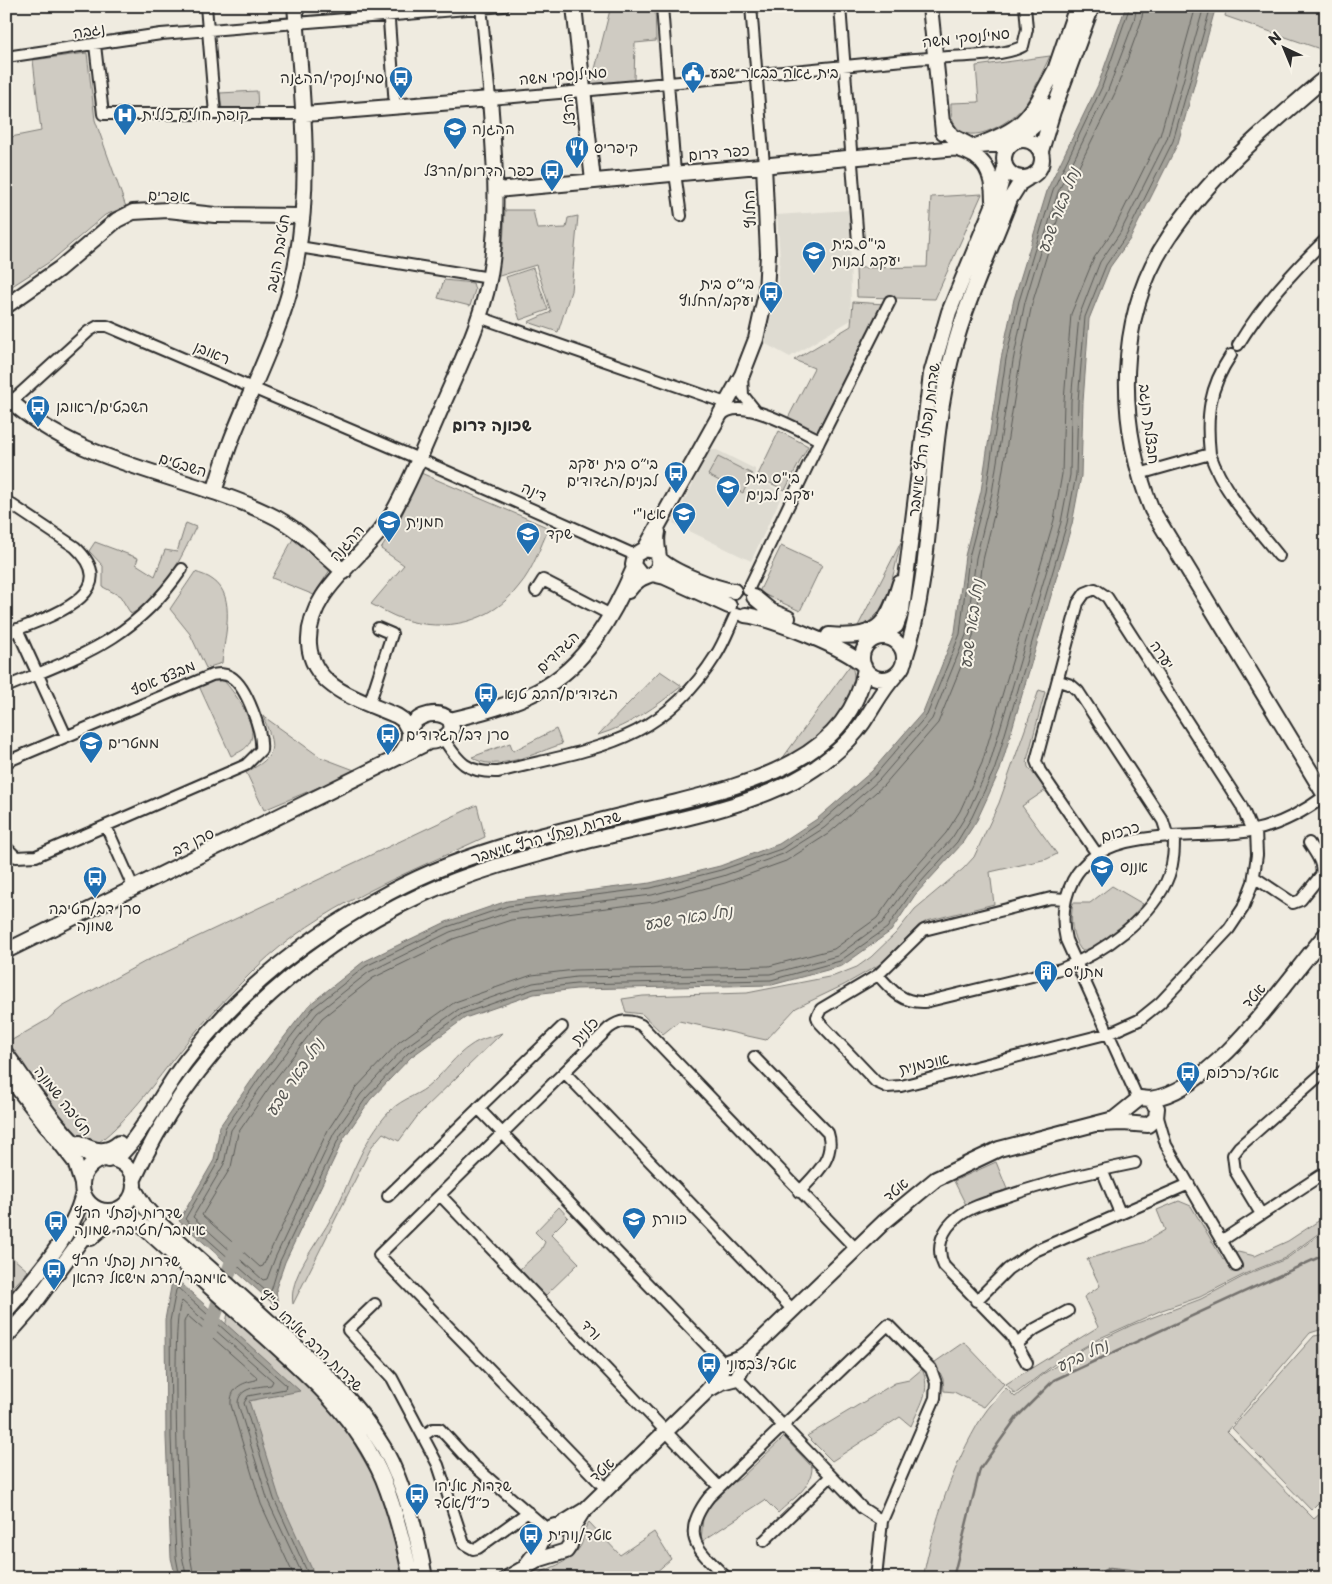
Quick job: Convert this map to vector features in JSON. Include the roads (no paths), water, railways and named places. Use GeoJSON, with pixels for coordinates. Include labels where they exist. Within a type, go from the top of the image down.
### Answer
{"type":"FeatureCollection","features":[{"type":"Feature","properties":{"kind":"street"},"geometry":{"type":"LineString","coordinates":[[206,6],[215,114]]}},
{"type":"Feature","properties":{"kind":"street","name":"חטיבת הנגב"},"geometry":{"type":"LineString","coordinates":[[214,492],[232,438],[254,388],[286,304],[299,246],[305,179],[304,114],[296,6]]}},
{"type":"Feature","properties":{"kind":"street","name":"נגבה"},"geometry":{"type":"LineString","coordinates":[[6,58],[161,34],[297,25],[389,12],[504,6]]}},
{"type":"Feature","properties":{"kind":"street","name":"הרצל"},"geometry":{"type":"LineString","coordinates":[[574,6],[593,181]]}},
{"type":"Feature","properties":{"kind":"street"},"geometry":{"type":"LineString","coordinates":[[662,6],[675,173],[681,216]]}},
{"type":"Feature","properties":{"kind":"street","name":"החלוץ"},"geometry":{"type":"LineString","coordinates":[[726,403],[742,375],[756,339],[766,293],[768,254],[764,165],[751,6]]}},
{"type":"Feature","properties":{"kind":"street"},"geometry":{"type":"LineString","coordinates":[[840,6],[858,242]]}},
{"type":"Feature","properties":{"kind":"street"},"geometry":{"type":"LineString","coordinates":[[930,6],[943,123],[950,148],[974,156],[986,166],[993,182],[993,206]]}},
{"type":"Feature","properties":{"kind":"street","name":"סמילנסקי משה"},"geometry":{"type":"LineString","coordinates":[[95,45],[103,114],[304,114],[668,84],[937,57],[1010,52],[1023,46],[1027,29],[1025,6]]}},
{"type":"Feature","properties":{"kind":"street"},"geometry":{"type":"LineString","coordinates":[[1077,6],[1035,125],[1005,151],[1004,165],[1015,177],[1028,178],[1034,175],[1042,165],[1041,152],[1053,111],[1092,6]]}},
{"type":"Feature","properties":{"kind":"street","name":"ההגנה"},"geometry":{"type":"LineString","coordinates":[[410,732],[403,720],[346,694],[329,683],[318,670],[310,653],[310,632],[316,607],[323,593],[365,550],[392,515],[419,459],[480,317],[490,278],[497,190],[481,7]]}},
{"type":"Feature","properties":{"kind":"street"},"geometry":{"type":"LineString","coordinates":[[389,12],[395,107]]}},
{"type":"Feature","properties":{"kind":"street"},"geometry":{"type":"LineString","coordinates":[[943,123],[952,136],[973,147],[1000,137],[1022,123],[1032,112],[1055,70]]}},
{"type":"Feature","properties":{"kind":"street","name":"חבצלת הנגב"},"geometry":{"type":"LineString","coordinates":[[1324,81],[1232,162],[1169,236],[1155,260],[1134,317],[1127,378],[1127,402],[1139,474],[1152,510],[1325,796]]}},
{"type":"Feature","properties":{"kind":"street"},"geometry":{"type":"LineString","coordinates":[[1015,141],[1029,140],[1041,152]]}},
{"type":"Feature","properties":{"kind":"street","name":"כפר דרום"},"geometry":{"type":"LineString","coordinates":[[497,190],[852,156],[973,147],[1015,141]]}},
{"type":"Feature","properties":{"kind":"street","name":"כפר דרום"},"geometry":{"type":"LineString","coordinates":[[950,148],[975,150],[1004,165]]}},
{"type":"Feature","properties":{"kind":"street","name":"שדרות נפתלי הרץ אימבר"},"geometry":{"type":"LineString","coordinates":[[875,639],[896,626],[900,620],[933,367],[948,312],[993,206],[1004,165]]}},
{"type":"Feature","properties":{"kind":"street","name":"שדרות נפתלי הרץ אימבר"},"geometry":{"type":"LineString","coordinates":[[904,662],[915,627],[923,584],[942,408],[954,349],[1010,199],[1020,183],[1028,178]]}},
{"type":"Feature","properties":{"kind":"street","name":"אפרים"},"geometry":{"type":"LineString","coordinates":[[6,306],[59,269],[117,220],[133,212],[168,210],[215,215],[302,216]]}},
{"type":"Feature","properties":{"kind":"street"},"geometry":{"type":"LineString","coordinates":[[1238,345],[1256,316],[1272,296],[1326,240]]}},
{"type":"Feature","properties":{"kind":"street"},"geometry":{"type":"LineString","coordinates":[[299,246],[490,278]]}},
{"type":"Feature","properties":{"kind":"street"},"geometry":{"type":"LineString","coordinates":[[736,612],[729,598],[745,593],[890,301]]}},
{"type":"Feature","properties":{"kind":"street"},"geometry":{"type":"LineString","coordinates":[[480,317],[726,403]]}},
{"type":"Feature","properties":{"kind":"street","name":"ראובן"},"geometry":{"type":"LineString","coordinates":[[9,400],[89,331],[98,326],[116,329],[419,459]]}},
{"type":"Feature","properties":{"kind":"street"},"geometry":{"type":"LineString","coordinates":[[1231,355],[1221,369],[1211,400],[1207,423],[1210,454],[1220,477],[1233,499],[1279,556]]}},
{"type":"Feature","properties":{"kind":"street"},"geometry":{"type":"LineString","coordinates":[[742,375],[743,395],[756,411]]}},
{"type":"Feature","properties":{"kind":"street","name":"השבטים"},"geometry":{"type":"LineString","coordinates":[[9,400],[48,428],[87,448],[214,492],[279,519],[344,572]]}},
{"type":"Feature","properties":{"kind":"street","name":"הגדודים"},"geometry":{"type":"LineString","coordinates":[[450,720],[517,700],[556,680],[583,655],[646,557],[659,526],[726,403]]}},
{"type":"Feature","properties":{"kind":"street"},"geometry":{"type":"LineString","coordinates":[[715,424],[723,414],[731,409],[740,407],[756,411],[820,440]]}},
{"type":"Feature","properties":{"kind":"street"},"geometry":{"type":"LineString","coordinates":[[1139,474],[1210,454]]}},
{"type":"Feature","properties":{"kind":"street","name":"דינה"},"geometry":{"type":"LineString","coordinates":[[419,459],[720,588],[745,593],[771,611],[850,644],[864,644],[875,639]]}},
{"type":"Feature","properties":{"kind":"street"},"geometry":{"type":"LineString","coordinates":[[6,501],[75,547],[85,556],[92,575],[91,583],[81,599],[6,634]]}},
{"type":"Feature","properties":{"kind":"street"},"geometry":{"type":"LineString","coordinates":[[829,635],[854,637],[872,631],[879,626],[891,609],[911,541]]}},
{"type":"Feature","properties":{"kind":"street"},"geometry":{"type":"LineString","coordinates":[[650,575],[659,565],[646,557],[640,574],[665,577],[736,612],[767,620],[849,654],[864,668],[875,678],[888,679],[895,676],[904,662],[902,649],[898,643],[887,637],[875,639],[864,650],[864,668]]}},
{"type":"Feature","properties":{"kind":"street"},"geometry":{"type":"LineString","coordinates":[[6,687],[110,641],[156,603],[182,569]]}},
{"type":"Feature","properties":{"kind":"street","name":"הגדודים"},"geometry":{"type":"LineString","coordinates":[[613,611],[634,584],[650,575]]}},
{"type":"Feature","properties":{"kind":"street"},"geometry":{"type":"LineString","coordinates":[[536,591],[543,580],[613,611]]}},
{"type":"Feature","properties":{"kind":"street","name":"יערה"},"geometry":{"type":"LineString","coordinates":[[1097,854],[1040,771],[1036,761],[1081,597],[1089,590],[1095,589],[1103,592],[1241,804],[1254,830],[1257,855],[1254,877],[1246,901],[1229,929],[1178,986],[1148,1014],[1110,1033]]}},
{"type":"Feature","properties":{"kind":"street"},"geometry":{"type":"LineString","coordinates":[[736,612],[753,608],[745,593]]}},
{"type":"Feature","properties":{"kind":"street"},"geometry":{"type":"LineString","coordinates":[[443,738],[462,764],[472,770],[483,773],[498,772],[623,739],[653,724],[688,694],[717,654],[736,612]]}},
{"type":"Feature","properties":{"kind":"street"},"geometry":{"type":"LineString","coordinates":[[369,705],[392,634],[378,628]]}},
{"type":"Feature","properties":{"kind":"street"},"geometry":{"type":"LineString","coordinates":[[6,762],[66,736],[17,629]]}},
{"type":"Feature","properties":{"kind":"street","name":"שדרות נפתלי הרץ אימבר"},"geometry":{"type":"LineString","coordinates":[[103,1161],[122,1153],[130,1144],[189,1056],[258,982],[306,944],[352,913],[418,878],[475,855],[533,838],[722,790],[774,772],[804,755],[834,730],[854,707],[859,696],[864,668]]}},
{"type":"Feature","properties":{"kind":"street","name":"מבצע אסף"},"geometry":{"type":"LineString","coordinates":[[66,736],[204,676],[222,674],[230,676],[241,688],[259,728],[261,750],[246,765],[106,826]]}},
{"type":"Feature","properties":{"kind":"street","name":"שדרות נפתלי הרץ אימבר"},"geometry":{"type":"LineString","coordinates":[[134,1185],[152,1142],[207,1060],[270,994],[336,942],[398,906],[480,871],[528,856],[727,806],[780,787],[828,758],[846,742],[868,716],[882,689],[895,676]]}},
{"type":"Feature","properties":{"kind":"street"},"geometry":{"type":"LineString","coordinates":[[1059,681],[1071,685],[1078,691],[1171,837],[1172,867],[1155,899],[1125,932],[1103,948],[1061,969],[925,1002],[912,1002],[898,996],[878,975],[924,930],[1051,898],[1065,899]]}},
{"type":"Feature","properties":{"kind":"street","name":"ההגנה"},"geometry":{"type":"LineString","coordinates":[[391,713],[419,717]]}},
{"type":"Feature","properties":{"kind":"street"},"geometry":{"type":"LineString","coordinates":[[439,714],[450,720],[450,732],[443,738],[429,742],[416,740],[410,732],[414,722],[419,717],[439,714]]}},
{"type":"Feature","properties":{"kind":"street","name":"סרן דב"},"geometry":{"type":"LineString","coordinates":[[393,762],[404,751],[410,732]]}},
{"type":"Feature","properties":{"kind":"street","name":"סרן דב"},"geometry":{"type":"LineString","coordinates":[[6,951],[393,762],[429,742]]}},
{"type":"Feature","properties":{"kind":"street","name":"כרכום"},"geometry":{"type":"LineString","coordinates":[[1166,1145],[1066,940],[1063,927],[1065,899],[1075,877],[1097,854],[1126,842],[1254,830],[1297,815],[1325,796]]}},
{"type":"Feature","properties":{"kind":"street"},"geometry":{"type":"LineString","coordinates":[[6,847],[16,857],[36,856],[106,826],[134,889]]}},
{"type":"Feature","properties":{"kind":"street"},"geometry":{"type":"LineString","coordinates":[[1254,877],[1293,903],[1301,900],[1322,871],[1320,862],[1309,843]]}},
{"type":"Feature","properties":{"kind":"street","name":"אטד"},"geometry":{"type":"LineString","coordinates":[[571,1538],[574,1525],[585,1510],[707,1391],[718,1378],[725,1364],[755,1346],[923,1188],[952,1170],[999,1150],[1114,1119],[1178,1091],[1208,1070],[1226,1052],[1326,934]]}},
{"type":"Feature","properties":{"kind":"street","name":"אוכמנית"},"geometry":{"type":"LineString","coordinates":[[878,975],[824,1006],[817,1017],[823,1028],[870,1076],[887,1086],[902,1086],[1110,1033]]}},
{"type":"Feature","properties":{"kind":"street","name":"כלנית"},"geometry":{"type":"LineString","coordinates":[[606,1489],[380,1255],[609,1028],[622,1021],[636,1022],[647,1030],[676,1064],[856,1249]]}},
{"type":"Feature","properties":{"kind":"street"},"geometry":{"type":"LineString","coordinates":[[388,1196],[562,1027]]}},
{"type":"Feature","properties":{"kind":"street","name":"חטיבה שמונה"},"geometry":{"type":"LineString","coordinates":[[6,1054],[67,1135],[86,1155],[103,1161]]}},
{"type":"Feature","properties":{"kind":"street"},"geometry":{"type":"LineString","coordinates":[[754,1057],[828,1133],[830,1148],[828,1156],[818,1172],[799,1192]]}},
{"type":"Feature","properties":{"kind":"street"},"geometry":{"type":"LineString","coordinates":[[1261,1214],[1237,1176],[1233,1164],[1233,1155],[1239,1147],[1326,1070]]}},
{"type":"Feature","properties":{"kind":"street","name":"חטיבה שמונה"},"geometry":{"type":"LineString","coordinates":[[6,1072],[75,1162],[83,1188]]}},
{"type":"Feature","properties":{"kind":"street"},"geometry":{"type":"LineString","coordinates":[[565,1073],[793,1310]]}},
{"type":"Feature","properties":{"kind":"street"},"geometry":{"type":"LineString","coordinates":[[67,1135],[94,1150],[112,1149],[168,1088]]}},
{"type":"Feature","properties":{"kind":"street"},"geometry":{"type":"LineString","coordinates":[[1142,1125],[1152,1123],[1147,1106],[1132,1117],[1166,1145],[1236,1266]]}},
{"type":"Feature","properties":{"kind":"street"},"geometry":{"type":"LineString","coordinates":[[478,1108],[725,1364],[739,1366],[736,1377],[862,1508],[882,1521]]}},
{"type":"Feature","properties":{"kind":"street","name":"אטד"},"geometry":{"type":"LineString","coordinates":[[1098,1124],[1124,1123],[1142,1125]]}},
{"type":"Feature","properties":{"kind":"street"},"geometry":{"type":"LineString","coordinates":[[6,1310],[47,1260],[74,1220],[80,1208],[87,1170],[103,1161],[122,1164],[131,1174],[134,1185],[127,1203],[109,1211],[88,1229],[52,1281]]}},
{"type":"Feature","properties":{"kind":"street"},"geometry":{"type":"LineString","coordinates":[[1027,1363],[1017,1344],[949,1273],[940,1259],[939,1251],[942,1235],[953,1221],[968,1210],[1102,1170],[1135,1163]]}},
{"type":"Feature","properties":{"kind":"street"},"geometry":{"type":"LineString","coordinates":[[1102,1170],[1120,1213]]}},
{"type":"Feature","properties":{"kind":"street"},"geometry":{"type":"LineString","coordinates":[[1221,1241],[1326,1172]]}},
{"type":"Feature","properties":{"kind":"street"},"geometry":{"type":"LineString","coordinates":[[976,1301],[1008,1269],[1025,1257],[1047,1245],[1189,1184]]}},
{"type":"Feature","properties":{"kind":"street","name":"שדרות הרב אליהו כ\"ץ"},"geometry":{"type":"LineString","coordinates":[[134,1185],[145,1207],[160,1224],[288,1339],[351,1401],[384,1449],[407,1502],[426,1574]]}},
{"type":"Feature","properties":{"kind":"street"},"geometry":{"type":"LineString","coordinates":[[83,1188],[91,1205],[109,1211]]}},
{"type":"Feature","properties":{"kind":"street","name":"ורד"},"geometry":{"type":"LineString","coordinates":[[440,1195],[667,1430],[719,1487]]}},
{"type":"Feature","properties":{"kind":"street","name":"שדרות הרב אליהו כ\"ץ"},"geometry":{"type":"LineString","coordinates":[[109,1211],[130,1215],[306,1372],[324,1391],[371,1456],[383,1478],[393,1507],[410,1578]]}},
{"type":"Feature","properties":{"kind":"street"},"geometry":{"type":"LineString","coordinates":[[6,1337],[52,1281],[102,1226],[120,1220],[128,1221],[152,1235]]}},
{"type":"Feature","properties":{"kind":"street"},"geometry":{"type":"LineString","coordinates":[[375,1304],[348,1330],[392,1378],[441,1474],[460,1539],[467,1547],[474,1549],[482,1546],[528,1512]]}},
{"type":"Feature","properties":{"kind":"street"},"geometry":{"type":"LineString","coordinates":[[1017,1344],[1035,1329],[1068,1311]]}},
{"type":"Feature","properties":{"kind":"street"},"geometry":{"type":"LineString","coordinates":[[727,1578],[697,1548],[693,1541],[693,1524],[698,1511],[719,1487],[888,1325],[931,1369],[936,1383],[935,1398],[882,1521],[876,1578]]}},
{"type":"Feature","properties":{"kind":"street","name":"אטד"},"geometry":{"type":"LineString","coordinates":[[707,1391],[717,1384],[736,1377],[755,1346]]}},
{"type":"Feature","properties":{"kind":"street"},"geometry":{"type":"LineString","coordinates":[[423,1436],[433,1429],[440,1428],[472,1464],[549,1532],[567,1530],[571,1538],[568,1549],[556,1555],[547,1551],[549,1532]]}},
{"type":"Feature","properties":{"kind":"street"},"geometry":{"type":"LineString","coordinates":[[764,1541],[831,1476]]}},
{"type":"Feature","properties":{"kind":"street","name":"אטד"},"geometry":{"type":"LineString","coordinates":[[524,1567],[549,1532],[585,1510]]}},
{"type":"Feature","properties":{"kind":"street","name":"אטד"},"geometry":{"type":"LineString","coordinates":[[507,1578],[524,1567],[556,1555]]}},
{"type":"Feature","properties":{"kind":"water"},"geometry":{"type":"Polygon","coordinates":[[[1126,6],[1216,6],[1178,143],[1130,239],[1110,267],[1089,319],[1083,402],[1081,476],[1072,524],[1000,770],[977,820],[961,845],[915,895],[891,931],[842,966],[772,985],[576,989],[534,994],[465,1018],[411,1057],[370,1100],[344,1138],[285,1262],[276,1288],[278,1308],[179,1221],[214,1160],[220,1126],[258,1071],[309,1005],[363,962],[446,922],[507,901],[650,883],[720,866],[779,844],[817,819],[872,771],[923,712],[955,632],[965,556],[981,491],[1001,359],[1014,299],[1048,188],[1098,85],[1126,6]]]}},
{"type":"Feature","properties":{"kind":"water"},"geometry":{"type":"Polygon","coordinates":[[[173,1276],[300,1391],[249,1401],[279,1497],[316,1578],[176,1578],[171,1558],[166,1437],[165,1320],[173,1276]]]}},
{"type":"Feature","properties":{"kind":"waterway","name":"נחל באר שבע"},"geometry":{"type":"LineString","coordinates":[[209,1332],[237,1247]]}},
{"type":"Feature","properties":{"kind":"waterway","name":"נחל בקע"},"geometry":{"type":"LineString","coordinates":[[953,1578],[980,1469],[1017,1417],[1054,1380],[1326,1254]]}},
{"type":"Feature","properties":{"kind":"waterway"},"geometry":{"type":"LineString","coordinates":[[1089,1578],[1110,1568],[1166,1574],[1171,1578]]}},
{"type":"Feature","properties":{"kind":"place","name":"בית גאה בבאר שבע"},"geometry":{"type":"Point","coordinates":[693,94]}},
{"type":"Feature","properties":{"kind":"place","name":"סמילנסקי/ההגנה"},"geometry":{"type":"Point","coordinates":[401,99]}},
{"type":"Feature","properties":{"kind":"place","name":"קופת חולים כללית"},"geometry":{"type":"Point","coordinates":[125,136]}},
{"type":"Feature","properties":{"kind":"place","name":"ההגנה"},"geometry":{"type":"Point","coordinates":[455,150]}},
{"type":"Feature","properties":{"kind":"place","name":"קיפריס"},"geometry":{"type":"Point","coordinates":[577,169]}},
{"type":"Feature","properties":{"kind":"place","name":"כפר הדרום/הרצל"},"geometry":{"type":"Point","coordinates":[552,192]}},
{"type":"Feature","properties":{"kind":"place","name":"בי\"ס בית יעקב לבנות"},"geometry":{"type":"Point","coordinates":[814,274]}},
{"type":"Feature","properties":{"kind":"place","name":"בי״ס בית יעקב/החלוץ"},"geometry":{"type":"Point","coordinates":[771,314]}},
{"type":"Feature","properties":{"kind":"place","name":"השבטים/ראובן"},"geometry":{"type":"Point","coordinates":[38,428]}},
{"type":"Feature","properties":{"kind":"place","name":"בי״ס בית יעקב לבנים/הגדודים"},"geometry":{"type":"Point","coordinates":[676,494]}},
{"type":"Feature","properties":{"kind":"place","name":"בי\"ס בית יעקב לבנים"},"geometry":{"type":"Point","coordinates":[728,508]}},
{"type":"Feature","properties":{"kind":"place","name":"אגו\"י"},"geometry":{"type":"Point","coordinates":[684,535]}},
{"type":"Feature","properties":{"kind":"place","name":"חמנית"},"geometry":{"type":"Point","coordinates":[389,543]}},
{"type":"Feature","properties":{"kind":"place","name":"שקד"},"geometry":{"type":"Point","coordinates":[528,555]}},
{"type":"Feature","properties":{"kind":"place","name":"הגדודים/הרב טנא"},"geometry":{"type":"Point","coordinates":[486,715]}},
{"type":"Feature","properties":{"kind":"place","name":"סרן דב/הגדודים"},"geometry":{"type":"Point","coordinates":[388,756]}},
{"type":"Feature","properties":{"kind":"place","name":"ממטרים"},"geometry":{"type":"Point","coordinates":[91,764]}},
{"type":"Feature","properties":{"kind":"place","name":"אננס"},"geometry":{"type":"Point","coordinates":[1102,888]}},
{"type":"Feature","properties":{"kind":"place","name":"סרן דב/חטיבה שמונה"},"geometry":{"type":"Point","coordinates":[95,899]}},
{"type":"Feature","properties":{"kind":"place","name":"מתנ\"ס"},"geometry":{"type":"Point","coordinates":[1046,993]}},
{"type":"Feature","properties":{"kind":"place","name":"אטד/כרכום"},"geometry":{"type":"Point","coordinates":[1188,1094]}},
{"type":"Feature","properties":{"kind":"place","name":"כוורת"},"geometry":{"type":"Point","coordinates":[634,1240]}},
{"type":"Feature","properties":{"kind":"place","name":"שדרות נפתלי הרץ אימבר/חטיבה שמונה"},"geometry":{"type":"Point","coordinates":[56,1243]}},
{"type":"Feature","properties":{"kind":"place","name":"שדרות נפתלי הרץ אימבר/הרב מישאל דהאן"},"geometry":{"type":"Point","coordinates":[54,1291]}},
{"type":"Feature","properties":{"kind":"place","name":"אטד/צבעוני"},"geometry":{"type":"Point","coordinates":[709,1385]}},
{"type":"Feature","properties":{"kind":"place","name":"שדרות אליהו כ״ץ/אטד"},"geometry":{"type":"Point","coordinates":[417,1516]}},
{"type":"Feature","properties":{"kind":"place","name":"אטד/נורית"},"geometry":{"type":"Point","coordinates":[531,1556]}},
{"type":"Feature","properties":{"kind":"district","name":"שכונה דרום"},"geometry":{"type":"Point","coordinates":[492,425]}}]}
